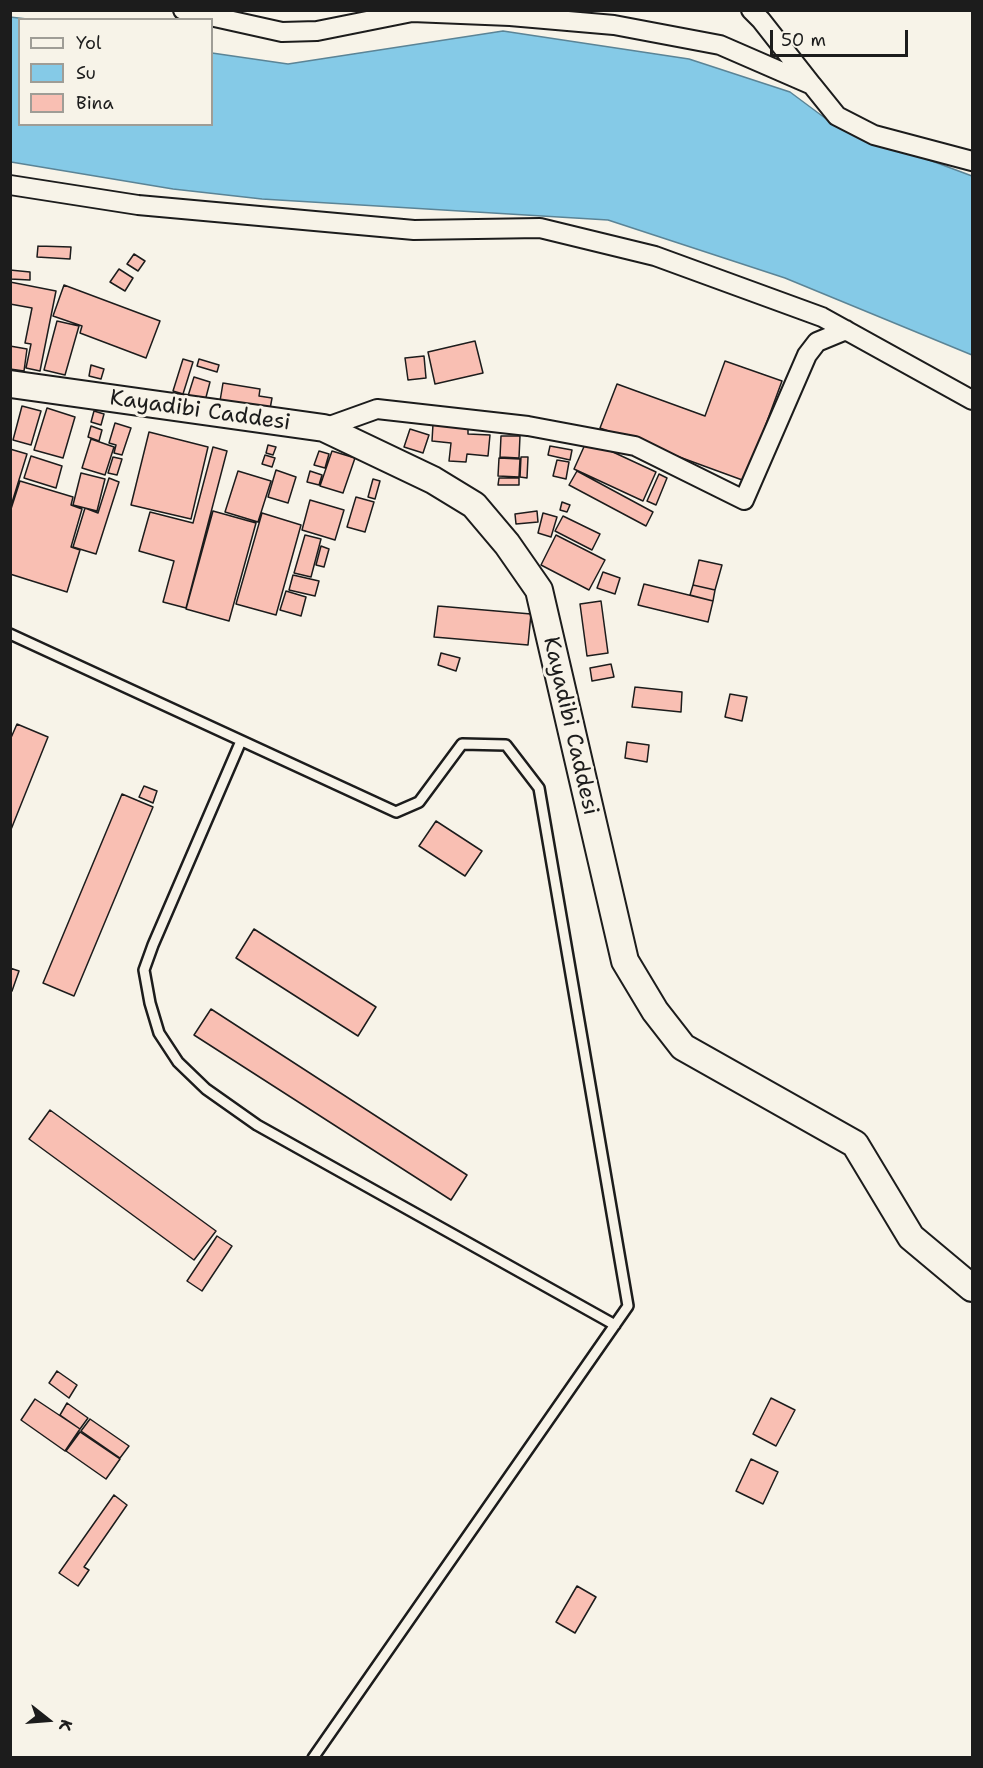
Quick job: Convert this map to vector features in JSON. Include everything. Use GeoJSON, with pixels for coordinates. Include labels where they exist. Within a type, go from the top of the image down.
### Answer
{"type":"FeatureCollection","features":[{"type":"Feature","properties":{"kind":"street"},"geometry":{"type":"LineString","coordinates":[[183,10],[282,32],[317,31],[412,12],[510,16],[614,25],[720,45],[812,86]]}},
{"type":"Feature","properties":{"kind":"street"},"geometry":{"type":"LineString","coordinates":[[751,10],[837,116],[874,135],[972,161]]}},
{"type":"Feature","properties":{"kind":"street"},"geometry":{"type":"LineString","coordinates":[[10,185],[138,205],[414,230],[540,228],[655,256],[822,317],[972,400]]}},
{"type":"Feature","properties":{"kind":"street"},"geometry":{"type":"LineString","coordinates":[[324,428],[377,409],[528,426],[634,446],[744,500],[807,355],[817,342],[846,330]]}},
{"type":"Feature","properties":{"kind":"street","name":"Kayadibi Caddesi"},"geometry":{"type":"LineString","coordinates":[[10,384],[324,428],[433,480],[474,506],[507,544],[539,590],[625,961],[655,1011],[683,1047],[855,1144],[911,1237],[972,1288]]}},
{"type":"Feature","properties":{"kind":"lane"},"geometry":{"type":"LineString","coordinates":[[10,634],[396,812],[419,802],[462,744],[507,745],[539,788],[628,1306],[313,1758]]}},
{"type":"Feature","properties":{"kind":"lane"},"geometry":{"type":"LineString","coordinates":[[241,741],[144,970],[150,1003],[159,1033],[178,1062],[206,1089],[257,1125],[615,1325]]}},
{"type":"Feature","properties":{"kind":"water"},"geometry":{"type":"Polygon","coordinates":[[[10,17],[18,18],[18,126],[213,126],[213,53],[288,64],[503,31],[689,59],[790,92],[833,124],[972,176],[972,355],[785,278],[608,220],[262,199],[173,189],[11,162],[10,17]]]}},
{"type":"Feature","properties":{"kind":"building"},"geometry":{"type":"Polygon","coordinates":[[[38,246],[71,247],[70,259],[37,257],[38,246]]]}},
{"type":"Feature","properties":{"kind":"building"},"geometry":{"type":"Polygon","coordinates":[[[134,254],[145,261],[138,271],[127,264],[134,254]]]}},
{"type":"Feature","properties":{"kind":"building"},"geometry":{"type":"Polygon","coordinates":[[[119,269],[133,278],[125,291],[110,282],[119,269]]]}},
{"type":"Feature","properties":{"kind":"building"},"geometry":{"type":"Polygon","coordinates":[[[10,270],[30,272],[30,280],[10,279],[10,270]]]}},
{"type":"Feature","properties":{"kind":"building"},"geometry":{"type":"Polygon","coordinates":[[[10,282],[56,291],[40,371],[26,368],[31,344],[25,343],[32,308],[10,304],[10,282]]]}},
{"type":"Feature","properties":{"kind":"building"},"geometry":{"type":"Polygon","coordinates":[[[64,285],[160,321],[146,358],[80,333],[82,326],[53,316],[64,285]]]}},
{"type":"Feature","properties":{"kind":"building"},"geometry":{"type":"Polygon","coordinates":[[[57,321],[79,326],[65,375],[44,370],[57,321]]]}},
{"type":"Feature","properties":{"kind":"building"},"geometry":{"type":"Polygon","coordinates":[[[475,341],[483,373],[435,384],[428,352],[475,341]]]}},
{"type":"Feature","properties":{"kind":"building"},"geometry":{"type":"Polygon","coordinates":[[[10,346],[27,349],[24,371],[10,369],[10,346]]]}},
{"type":"Feature","properties":{"kind":"building"},"geometry":{"type":"Polygon","coordinates":[[[424,356],[426,378],[408,380],[405,358],[424,356]]]}},
{"type":"Feature","properties":{"kind":"building"},"geometry":{"type":"Polygon","coordinates":[[[183,359],[193,362],[183,394],[173,391],[183,359]]]}},
{"type":"Feature","properties":{"kind":"building"},"geometry":{"type":"Polygon","coordinates":[[[199,359],[219,365],[217,372],[197,366],[199,359]]]}},
{"type":"Feature","properties":{"kind":"building"},"geometry":{"type":"Polygon","coordinates":[[[725,361],[782,381],[745,481],[600,428],[617,384],[705,416],[725,361]]]}},
{"type":"Feature","properties":{"kind":"building"},"geometry":{"type":"Polygon","coordinates":[[[91,365],[104,369],[101,379],[89,376],[91,365]]]}},
{"type":"Feature","properties":{"kind":"building"},"geometry":{"type":"Polygon","coordinates":[[[194,377],[210,382],[205,401],[188,396],[194,377]]]}},
{"type":"Feature","properties":{"kind":"building"},"geometry":{"type":"Polygon","coordinates":[[[223,383],[260,389],[259,396],[272,398],[270,409],[220,401],[223,383]]]}},
{"type":"Feature","properties":{"kind":"building"},"geometry":{"type":"Polygon","coordinates":[[[22,406],[41,411],[31,445],[13,440],[22,406]]]}},
{"type":"Feature","properties":{"kind":"building"},"geometry":{"type":"Polygon","coordinates":[[[47,408],[75,417],[63,458],[34,450],[47,408]]]}},
{"type":"Feature","properties":{"kind":"building"},"geometry":{"type":"Polygon","coordinates":[[[94,411],[104,414],[101,425],[91,422],[94,411]]]}},
{"type":"Feature","properties":{"kind":"building"},"geometry":{"type":"Polygon","coordinates":[[[115,423],[131,428],[122,455],[114,453],[116,445],[109,443],[115,423]]]}},
{"type":"Feature","properties":{"kind":"building"},"geometry":{"type":"Polygon","coordinates":[[[433,424],[468,427],[468,434],[490,435],[488,456],[467,454],[466,462],[449,461],[451,443],[432,441],[433,424]]]}},
{"type":"Feature","properties":{"kind":"building"},"geometry":{"type":"Polygon","coordinates":[[[91,426],[102,430],[99,441],[88,437],[91,426]]]}},
{"type":"Feature","properties":{"kind":"building"},"geometry":{"type":"Polygon","coordinates":[[[410,429],[429,435],[423,453],[404,447],[410,429]]]}},
{"type":"Feature","properties":{"kind":"building"},"geometry":{"type":"Polygon","coordinates":[[[149,432],[208,447],[191,519],[131,505],[149,432]]]}},
{"type":"Feature","properties":{"kind":"building"},"geometry":{"type":"Polygon","coordinates":[[[501,436],[520,436],[519,458],[500,457],[501,436]]]}},
{"type":"Feature","properties":{"kind":"building"},"geometry":{"type":"Polygon","coordinates":[[[91,439],[114,447],[105,475],[82,468],[91,439]]]}},
{"type":"Feature","properties":{"kind":"building"},"geometry":{"type":"Polygon","coordinates":[[[587,440],[656,472],[643,501],[574,469],[587,440]]]}},
{"type":"Feature","properties":{"kind":"building"},"geometry":{"type":"Polygon","coordinates":[[[268,445],[276,447],[273,455],[266,453],[268,445]]]}},
{"type":"Feature","properties":{"kind":"building"},"geometry":{"type":"Polygon","coordinates":[[[550,446],[572,450],[570,460],[548,455],[550,446]]]}},
{"type":"Feature","properties":{"kind":"building"},"geometry":{"type":"Polygon","coordinates":[[[213,447],[227,451],[186,608],[163,602],[174,561],[139,551],[150,512],[193,523],[213,447]]]}},
{"type":"Feature","properties":{"kind":"building"},"geometry":{"type":"Polygon","coordinates":[[[10,449],[27,454],[10,509],[10,449]]]}},
{"type":"Feature","properties":{"kind":"building"},"geometry":{"type":"Polygon","coordinates":[[[319,451],[329,454],[325,468],[314,465],[319,451]]]}},
{"type":"Feature","properties":{"kind":"building"},"geometry":{"type":"Polygon","coordinates":[[[332,451],[355,458],[343,493],[320,486],[332,451]]]}},
{"type":"Feature","properties":{"kind":"building"},"geometry":{"type":"Polygon","coordinates":[[[265,455],[275,458],[272,467],[262,464],[265,455]]]}},
{"type":"Feature","properties":{"kind":"building"},"geometry":{"type":"Polygon","coordinates":[[[31,456],[62,466],[56,488],[24,478],[31,456]]]}},
{"type":"Feature","properties":{"kind":"building"},"geometry":{"type":"Polygon","coordinates":[[[113,457],[122,459],[117,475],[108,473],[113,457]]]}},
{"type":"Feature","properties":{"kind":"building"},"geometry":{"type":"Polygon","coordinates":[[[521,457],[528,457],[527,478],[520,477],[521,457]]]}},
{"type":"Feature","properties":{"kind":"building"},"geometry":{"type":"Polygon","coordinates":[[[499,458],[520,459],[519,477],[498,476],[499,458]]]}},
{"type":"Feature","properties":{"kind":"building"},"geometry":{"type":"Polygon","coordinates":[[[557,460],[569,462],[566,479],[553,476],[557,460]]]}},
{"type":"Feature","properties":{"kind":"building"},"geometry":{"type":"Polygon","coordinates":[[[276,470],[296,477],[288,503],[268,497],[276,470]]]}},
{"type":"Feature","properties":{"kind":"building"},"geometry":{"type":"Polygon","coordinates":[[[238,471],[271,481],[258,522],[225,512],[238,471]]]}},
{"type":"Feature","properties":{"kind":"building"},"geometry":{"type":"Polygon","coordinates":[[[310,471],[322,475],[319,485],[307,482],[310,471]]]}},
{"type":"Feature","properties":{"kind":"building"},"geometry":{"type":"Polygon","coordinates":[[[577,471],[653,512],[646,526],[569,485],[577,471]]]}},
{"type":"Feature","properties":{"kind":"building"},"geometry":{"type":"Polygon","coordinates":[[[81,473],[105,479],[97,511],[73,505],[81,473]]]}},
{"type":"Feature","properties":{"kind":"building"},"geometry":{"type":"Polygon","coordinates":[[[659,474],[667,478],[656,505],[647,501],[659,474]]]}},
{"type":"Feature","properties":{"kind":"building"},"geometry":{"type":"Polygon","coordinates":[[[109,478],[119,482],[96,554],[73,547],[85,508],[98,513],[109,478]]]}},
{"type":"Feature","properties":{"kind":"building"},"geometry":{"type":"Polygon","coordinates":[[[499,478],[519,478],[519,485],[498,485],[499,478]]]}},
{"type":"Feature","properties":{"kind":"building"},"geometry":{"type":"Polygon","coordinates":[[[373,479],[380,481],[375,499],[368,497],[373,479]]]}},
{"type":"Feature","properties":{"kind":"building"},"geometry":{"type":"Polygon","coordinates":[[[20,481],[73,497],[71,505],[82,509],[71,547],[80,550],[67,592],[10,574],[10,512],[20,481]]]}},
{"type":"Feature","properties":{"kind":"building"},"geometry":{"type":"Polygon","coordinates":[[[356,497],[374,502],[365,532],[347,527],[356,497]]]}},
{"type":"Feature","properties":{"kind":"building"},"geometry":{"type":"Polygon","coordinates":[[[310,500],[344,510],[335,540],[302,530],[310,500]]]}},
{"type":"Feature","properties":{"kind":"building"},"geometry":{"type":"Polygon","coordinates":[[[562,502],[570,505],[567,512],[560,510],[562,502]]]}},
{"type":"Feature","properties":{"kind":"building"},"geometry":{"type":"Polygon","coordinates":[[[213,511],[256,523],[229,621],[186,609],[213,511]]]}},
{"type":"Feature","properties":{"kind":"building"},"geometry":{"type":"Polygon","coordinates":[[[537,511],[538,522],[516,524],[515,514],[537,511]]]}},
{"type":"Feature","properties":{"kind":"building"},"geometry":{"type":"Polygon","coordinates":[[[262,513],[301,525],[276,615],[236,604],[262,513]]]}},
{"type":"Feature","properties":{"kind":"building"},"geometry":{"type":"Polygon","coordinates":[[[543,513],[557,517],[551,537],[538,533],[543,513]]]}},
{"type":"Feature","properties":{"kind":"building"},"geometry":{"type":"Polygon","coordinates":[[[563,516],[600,534],[592,550],[555,531],[563,516]]]}},
{"type":"Feature","properties":{"kind":"building"},"geometry":{"type":"Polygon","coordinates":[[[305,535],[321,539],[311,577],[294,573],[305,535]]]}},
{"type":"Feature","properties":{"kind":"building"},"geometry":{"type":"Polygon","coordinates":[[[556,535],[605,560],[589,590],[541,565],[556,535]]]}},
{"type":"Feature","properties":{"kind":"building"},"geometry":{"type":"Polygon","coordinates":[[[321,546],[329,549],[324,567],[316,565],[321,546]]]}},
{"type":"Feature","properties":{"kind":"building"},"geometry":{"type":"Polygon","coordinates":[[[699,560],[722,565],[715,590],[693,585],[699,560]]]}},
{"type":"Feature","properties":{"kind":"building"},"geometry":{"type":"Polygon","coordinates":[[[603,572],[620,578],[615,594],[597,588],[603,572]]]}},
{"type":"Feature","properties":{"kind":"building"},"geometry":{"type":"Polygon","coordinates":[[[293,575],[319,581],[315,596],[289,590],[293,575]]]}},
{"type":"Feature","properties":{"kind":"building"},"geometry":{"type":"Polygon","coordinates":[[[644,584],[713,601],[708,622],[638,605],[644,584]]]}},
{"type":"Feature","properties":{"kind":"building"},"geometry":{"type":"Polygon","coordinates":[[[693,585],[715,590],[713,601],[690,595],[693,585]]]}},
{"type":"Feature","properties":{"kind":"building"},"geometry":{"type":"Polygon","coordinates":[[[286,591],[306,597],[301,616],[280,610],[286,591]]]}},
{"type":"Feature","properties":{"kind":"building"},"geometry":{"type":"Polygon","coordinates":[[[601,601],[608,653],[587,656],[580,604],[601,601]]]}},
{"type":"Feature","properties":{"kind":"building"},"geometry":{"type":"Polygon","coordinates":[[[438,606],[531,614],[528,645],[434,637],[438,606]]]}},
{"type":"Feature","properties":{"kind":"building"},"geometry":{"type":"Polygon","coordinates":[[[441,653],[460,658],[456,671],[438,665],[441,653]]]}},
{"type":"Feature","properties":{"kind":"building"},"geometry":{"type":"Polygon","coordinates":[[[611,664],[614,677],[592,681],[590,668],[611,664]]]}},
{"type":"Feature","properties":{"kind":"building"},"geometry":{"type":"Polygon","coordinates":[[[635,687],[682,692],[681,712],[632,707],[635,687]]]}},
{"type":"Feature","properties":{"kind":"building"},"geometry":{"type":"Polygon","coordinates":[[[730,694],[747,697],[742,721],[725,717],[730,694]]]}},
{"type":"Feature","properties":{"kind":"building"},"geometry":{"type":"Polygon","coordinates":[[[17,724],[48,737],[10,832],[10,740],[17,724]]]}},
{"type":"Feature","properties":{"kind":"building"},"geometry":{"type":"Polygon","coordinates":[[[627,742],[649,745],[647,762],[625,758],[627,742]]]}},
{"type":"Feature","properties":{"kind":"building"},"geometry":{"type":"Polygon","coordinates":[[[144,786],[157,791],[153,803],[139,797],[144,786]]]}},
{"type":"Feature","properties":{"kind":"building"},"geometry":{"type":"Polygon","coordinates":[[[122,794],[153,807],[74,996],[43,983],[122,794]]]}},
{"type":"Feature","properties":{"kind":"building"},"geometry":{"type":"Polygon","coordinates":[[[436,821],[482,851],[465,876],[419,846],[436,821]]]}},
{"type":"Feature","properties":{"kind":"building"},"geometry":{"type":"Polygon","coordinates":[[[254,929],[376,1007],[358,1036],[236,958],[254,929]]]}},
{"type":"Feature","properties":{"kind":"building"},"geometry":{"type":"Polygon","coordinates":[[[10,968],[19,971],[12,991],[10,990],[10,968]]]}},
{"type":"Feature","properties":{"kind":"building"},"geometry":{"type":"Polygon","coordinates":[[[211,1009],[467,1175],[451,1200],[194,1035],[211,1009]]]}},
{"type":"Feature","properties":{"kind":"building"},"geometry":{"type":"Polygon","coordinates":[[[50,1110],[216,1231],[194,1260],[29,1139],[50,1110]]]}},
{"type":"Feature","properties":{"kind":"building"},"geometry":{"type":"Polygon","coordinates":[[[217,1236],[232,1246],[202,1291],[187,1281],[217,1236]]]}},
{"type":"Feature","properties":{"kind":"building"},"geometry":{"type":"Polygon","coordinates":[[[57,1371],[77,1385],[69,1398],[49,1383],[57,1371]]]}},
{"type":"Feature","properties":{"kind":"building"},"geometry":{"type":"Polygon","coordinates":[[[771,1398],[795,1410],[776,1446],[753,1434],[771,1398]]]}},
{"type":"Feature","properties":{"kind":"building"},"geometry":{"type":"Polygon","coordinates":[[[35,1399],[80,1429],[65,1451],[21,1420],[35,1399]]]}},
{"type":"Feature","properties":{"kind":"building"},"geometry":{"type":"Polygon","coordinates":[[[67,1403],[88,1418],[80,1429],[60,1415],[67,1403]]]}},
{"type":"Feature","properties":{"kind":"building"},"geometry":{"type":"Polygon","coordinates":[[[90,1419],[129,1446],[120,1458],[81,1431],[90,1419]]]}},
{"type":"Feature","properties":{"kind":"building"},"geometry":{"type":"Polygon","coordinates":[[[80,1432],[120,1459],[106,1479],[66,1451],[80,1432]]]}},
{"type":"Feature","properties":{"kind":"building"},"geometry":{"type":"Polygon","coordinates":[[[751,1459],[778,1472],[763,1504],[736,1491],[751,1459]]]}},
{"type":"Feature","properties":{"kind":"building"},"geometry":{"type":"Polygon","coordinates":[[[114,1495],[127,1505],[84,1567],[89,1570],[78,1586],[59,1573],[114,1495]]]}},
{"type":"Feature","properties":{"kind":"building"},"geometry":{"type":"Polygon","coordinates":[[[577,1586],[596,1597],[575,1633],[556,1622],[577,1586]]]}}]}
